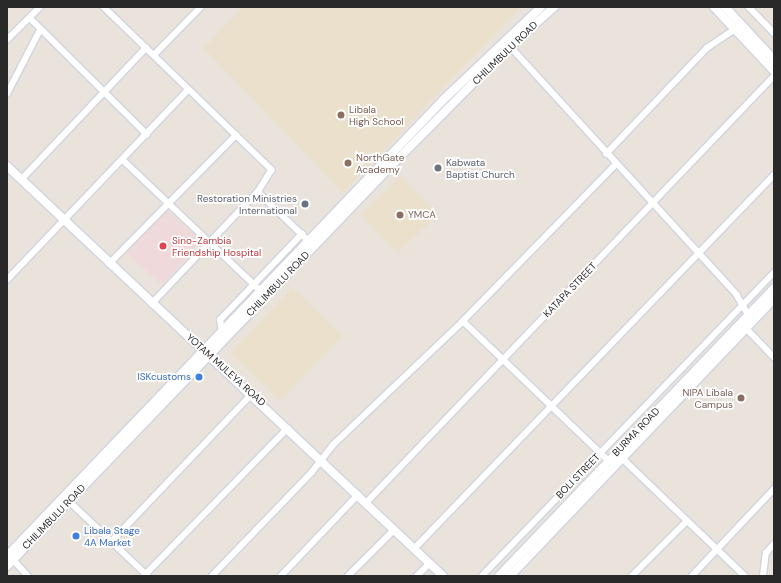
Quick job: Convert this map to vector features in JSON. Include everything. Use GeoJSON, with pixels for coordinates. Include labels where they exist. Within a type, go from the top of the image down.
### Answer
{"type":"FeatureCollection","features":[{"type":"Feature","properties":{"kind":"main road","name":"CHILIMBULU ROAD"},"geometry":{"type":"LineString","coordinates":[[312,243],[443,100],[541,7]]}},
{"type":"Feature","properties":{"kind":"main road","name":"CHILIMBULU ROAD"},"geometry":{"type":"LineString","coordinates":[[7,566],[9,556],[312,243],[510,46],[554,7]]}},
{"type":"Feature","properties":{"kind":"main road"},"geometry":{"type":"LineString","coordinates":[[714,7],[734,31],[774,71]]}},
{"type":"Feature","properties":{"kind":"main road"},"geometry":{"type":"LineString","coordinates":[[725,7],[774,60]]}},
{"type":"Feature","properties":{"kind":"main road","name":"YOTAM MULEYA ROAD"},"geometry":{"type":"LineString","coordinates":[[7,166],[152,304],[252,394],[443,576]]}},
{"type":"Feature","properties":{"kind":"main road","name":"BURMA ROAD"},"geometry":{"type":"LineString","coordinates":[[743,325],[748,314],[774,288]]}},
{"type":"Feature","properties":{"kind":"main road","name":"CHILIMBULU ROAD"},"geometry":{"type":"LineString","coordinates":[[9,556],[69,501],[206,353],[222,332],[263,294]]}},
{"type":"Feature","properties":{"kind":"main road","name":"BURMA ROAD"},"geometry":{"type":"LineString","coordinates":[[510,576],[619,455],[743,325],[774,299]]}},
{"type":"Feature","properties":{"kind":"main road","name":"BURMA ROAD"},"geometry":{"type":"LineString","coordinates":[[499,576],[609,461],[619,455]]}},
{"type":"Feature","properties":{"kind":"street"},"geometry":{"type":"LineString","coordinates":[[7,40],[40,7]]}},
{"type":"Feature","properties":{"kind":"street"},"geometry":{"type":"LineString","coordinates":[[104,7],[272,170],[258,192],[152,304]]}},
{"type":"Feature","properties":{"kind":"street"},"geometry":{"type":"LineString","coordinates":[[154,55],[201,7]]}},
{"type":"Feature","properties":{"kind":"street"},"geometry":{"type":"LineString","coordinates":[[749,7],[774,33]]}},
{"type":"Feature","properties":{"kind":"street"},"geometry":{"type":"LineString","coordinates":[[30,18],[40,30],[105,91],[147,134]]}},
{"type":"Feature","properties":{"kind":"street"},"geometry":{"type":"LineString","coordinates":[[606,154],[707,48],[734,31],[740,24]]}},
{"type":"Feature","properties":{"kind":"street"},"geometry":{"type":"LineString","coordinates":[[7,94],[40,30]]}},
{"type":"Feature","properties":{"kind":"street"},"geometry":{"type":"LineString","coordinates":[[510,46],[652,205],[744,304],[748,314]]}},
{"type":"Feature","properties":{"kind":"street"},"geometry":{"type":"LineString","coordinates":[[21,180],[146,48]]}},
{"type":"Feature","properties":{"kind":"street","name":"KATAPA STREET"},"geometry":{"type":"LineString","coordinates":[[366,503],[774,76]]}},
{"type":"Feature","properties":{"kind":"street"},"geometry":{"type":"LineString","coordinates":[[7,280],[123,160],[188,90]]}},
{"type":"Feature","properties":{"kind":"street"},"geometry":{"type":"LineString","coordinates":[[110,264],[236,135]]}},
{"type":"Feature","properties":{"kind":"street"},"geometry":{"type":"LineString","coordinates":[[123,160],[263,294]]}},
{"type":"Feature","properties":{"kind":"street"},"geometry":{"type":"LineString","coordinates":[[212,576],[381,397],[463,321],[616,164]]}},
{"type":"Feature","properties":{"kind":"street"},"geometry":{"type":"LineString","coordinates":[[414,549],[774,175]]}},
{"type":"Feature","properties":{"kind":"street"},"geometry":{"type":"LineString","coordinates":[[258,192],[312,243]]}},
{"type":"Feature","properties":{"kind":"street"},"geometry":{"type":"LineString","coordinates":[[222,332],[220,320],[302,234]]}},
{"type":"Feature","properties":{"kind":"street","name":"BOLI STREET"},"geometry":{"type":"LineString","coordinates":[[482,576],[774,273]]}},
{"type":"Feature","properties":{"kind":"street"},"geometry":{"type":"LineString","coordinates":[[463,321],[609,461]]}},
{"type":"Feature","properties":{"kind":"street"},"geometry":{"type":"LineString","coordinates":[[743,325],[774,357]]}},
{"type":"Feature","properties":{"kind":"street"},"geometry":{"type":"LineString","coordinates":[[112,541],[252,394]]}},
{"type":"Feature","properties":{"kind":"street"},"geometry":{"type":"LineString","coordinates":[[69,501],[146,575],[288,428]]}},
{"type":"Feature","properties":{"kind":"street"},"geometry":{"type":"LineString","coordinates":[[619,455],[745,576]]}},
{"type":"Feature","properties":{"kind":"street"},"geometry":{"type":"LineString","coordinates":[[692,576],[774,489]]}},
{"type":"Feature","properties":{"kind":"street"},"geometry":{"type":"LineString","coordinates":[[281,576],[358,495]]}},
{"type":"Feature","properties":{"kind":"street"},"geometry":{"type":"LineString","coordinates":[[632,576],[687,521]]}},
{"type":"Feature","properties":{"kind":"street"},"geometry":{"type":"LineString","coordinates":[[348,576],[394,530]]}},
{"type":"Feature","properties":{"kind":"street"},"geometry":{"type":"LineString","coordinates":[[763,576],[766,553],[774,544]]}},
{"type":"Feature","properties":{"kind":"street"},"geometry":{"type":"LineString","coordinates":[[9,556],[28,576]]}},
{"type":"Feature","properties":{"kind":"street"},"geometry":{"type":"LineString","coordinates":[[417,576],[429,564]]}},
{"type":"Feature","properties":{"kind":"shaded area","name":"Libala High School"},"geometry":{"type":"Polygon","coordinates":[[[243,7],[521,7],[343,193],[204,48],[243,7]]]}},
{"type":"Feature","properties":{"kind":"shaded area","name":"YMCA"},"geometry":{"type":"Polygon","coordinates":[[[401,176],[438,214],[398,253],[361,215],[401,176]]]}},
{"type":"Feature","properties":{"kind":"shaded area","name":"Sino-Zambia Friendship Hospital"},"geometry":{"type":"Polygon","coordinates":[[[165,209],[201,240],[163,285],[126,254],[165,209]]]}},
{"type":"Feature","properties":{"kind":"shaded area"},"geometry":{"type":"Polygon","coordinates":[[[293,288],[343,336],[280,401],[230,353],[293,288]]]}},
{"type":"Feature","properties":{"kind":"place","name":"Libala High School"},"geometry":{"type":"Point","coordinates":[341,115]}},
{"type":"Feature","properties":{"kind":"place","name":"NorthGate Academy"},"geometry":{"type":"Point","coordinates":[348,163]}},
{"type":"Feature","properties":{"kind":"place","name":"Kabwata Baptist Church"},"geometry":{"type":"Point","coordinates":[438,168]}},
{"type":"Feature","properties":{"kind":"place","name":"Restoration Ministries International"},"geometry":{"type":"Point","coordinates":[305,204]}},
{"type":"Feature","properties":{"kind":"place","name":"YMCA"},"geometry":{"type":"Point","coordinates":[400,215]}},
{"type":"Feature","properties":{"kind":"place","name":"Sino-Zambia Friendship Hospital"},"geometry":{"type":"Point","coordinates":[163,246]}},
{"type":"Feature","properties":{"kind":"place","name":"lSKcustoms"},"geometry":{"type":"Point","coordinates":[199,377]}},
{"type":"Feature","properties":{"kind":"place","name":"NIPA Libala Campus"},"geometry":{"type":"Point","coordinates":[741,398]}},
{"type":"Feature","properties":{"kind":"place","name":"Libala Stage 4A Market"},"geometry":{"type":"Point","coordinates":[76,536]}}]}
